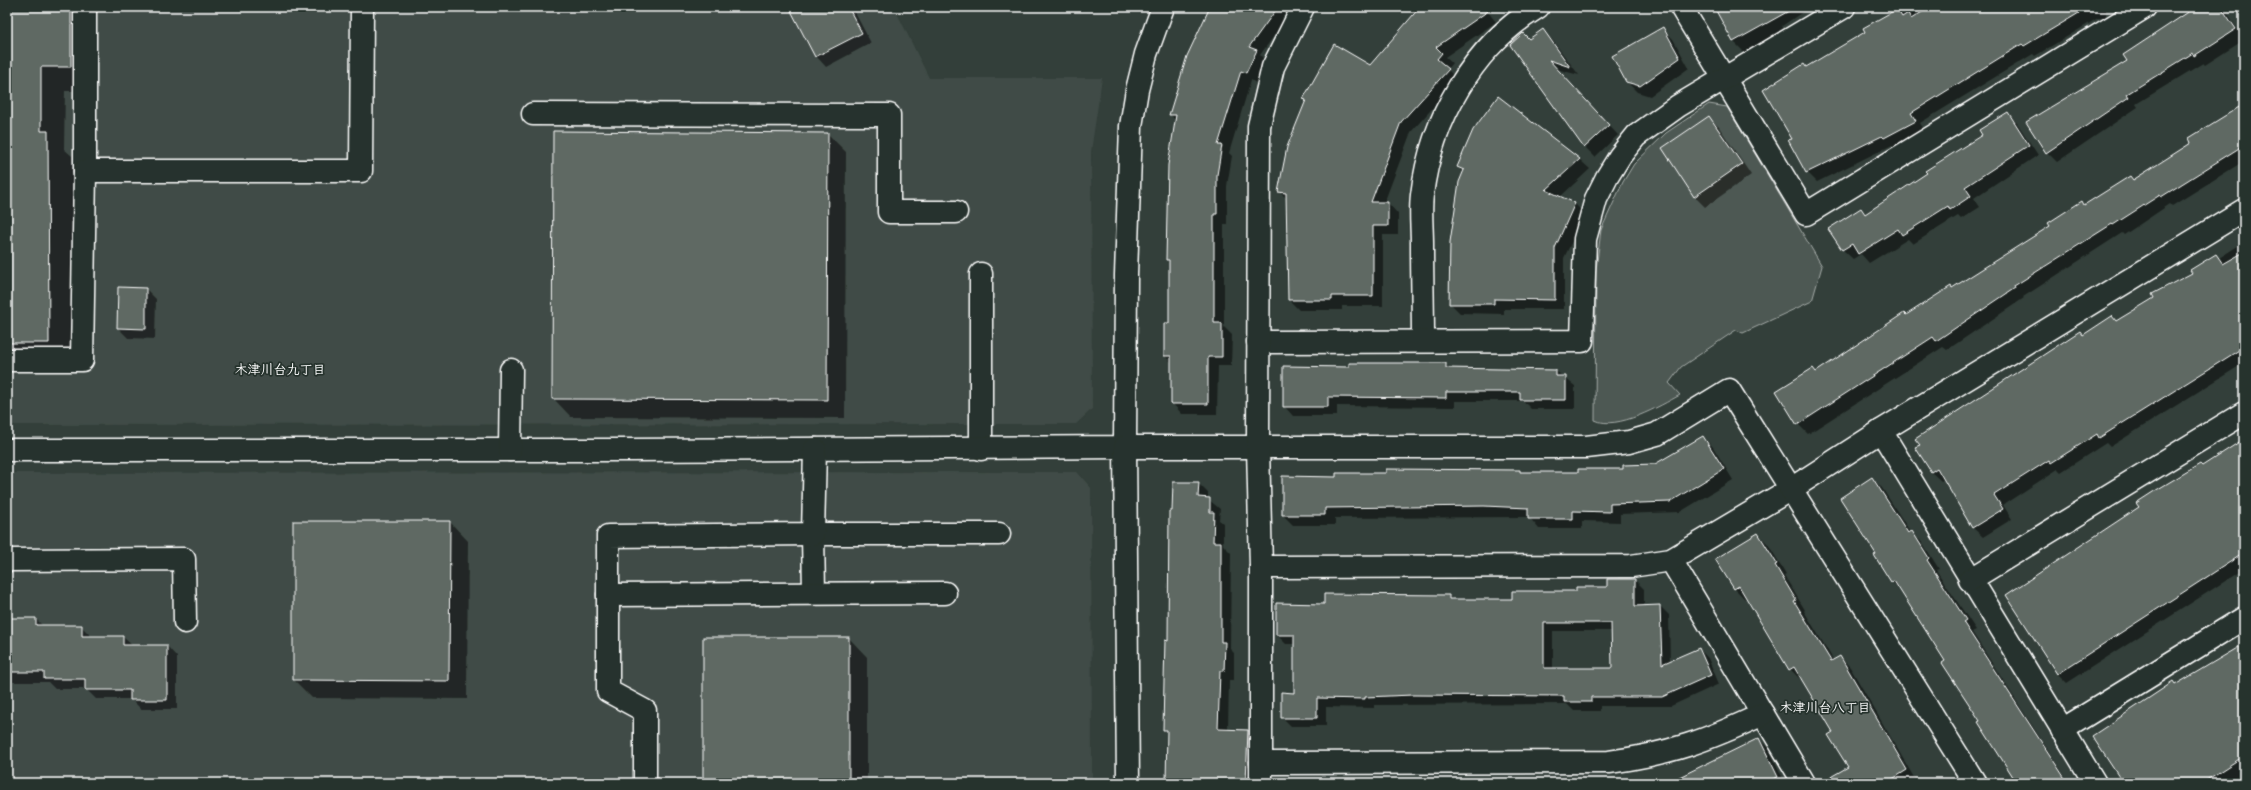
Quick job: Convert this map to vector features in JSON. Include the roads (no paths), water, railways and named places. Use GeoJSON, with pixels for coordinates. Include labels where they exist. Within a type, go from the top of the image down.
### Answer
{"type":"FeatureCollection","features":[{"type":"Feature","properties":{"kind":"street"},"geometry":{"type":"LineString","coordinates":[[7,360],[82,360],[85,171],[85,7]]}},
{"type":"Feature","properties":{"kind":"street"},"geometry":{"type":"LineString","coordinates":[[85,171],[361,171],[362,7]]}},
{"type":"Feature","properties":{"kind":"street"},"geometry":{"type":"LineString","coordinates":[[1128,783],[1126,275],[1131,126],[1136,90],[1146,54],[1162,7]]}},
{"type":"Feature","properties":{"kind":"street"},"geometry":{"type":"LineString","coordinates":[[1304,7],[1273,67],[1259,126],[1258,447],[1261,567],[1261,773],[1609,762],[1647,757],[1696,744],[1763,714]]}},
{"type":"Feature","properties":{"kind":"street"},"geometry":{"type":"LineString","coordinates":[[1423,341],[1422,196],[1427,166],[1436,136],[1455,94],[1480,58],[1499,36],[1522,17],[1538,7]]}},
{"type":"Feature","properties":{"kind":"street"},"geometry":{"type":"LineString","coordinates":[[1681,7],[1806,214],[2145,7]]}},
{"type":"Feature","properties":{"kind":"street"},"geometry":{"type":"LineString","coordinates":[[1258,342],[1582,341],[1584,239],[1596,199],[1607,177],[1636,136],[1678,106],[1844,7]]}},
{"type":"Feature","properties":{"kind":"street"},"geometry":{"type":"LineString","coordinates":[[533,114],[889,115],[889,212],[956,212]]}},
{"type":"Feature","properties":{"kind":"street"},"geometry":{"type":"LineString","coordinates":[[1261,567],[1631,566],[1670,560],[1791,489],[1881,431],[2244,210]]}},
{"type":"Feature","properties":{"kind":"street"},"geometry":{"type":"LineString","coordinates":[[980,274],[980,449]]}},
{"type":"Feature","properties":{"kind":"street"},"geometry":{"type":"LineString","coordinates":[[510,450],[511,370]]}},
{"type":"Feature","properties":{"kind":"street"},"geometry":{"type":"LineString","coordinates":[[7,450],[815,450],[1126,447],[1586,447],[1629,442],[1657,434],[1729,390],[1975,783]]}},
{"type":"Feature","properties":{"kind":"street"},"geometry":{"type":"LineString","coordinates":[[1970,580],[2244,413]]}},
{"type":"Feature","properties":{"kind":"street"},"geometry":{"type":"LineString","coordinates":[[1881,431],[1970,580],[2095,783]]}},
{"type":"Feature","properties":{"kind":"street"},"geometry":{"type":"LineString","coordinates":[[814,593],[813,534],[815,450]]}},
{"type":"Feature","properties":{"kind":"street"},"geometry":{"type":"LineString","coordinates":[[645,783],[645,711],[608,691],[608,536],[998,534]]}},
{"type":"Feature","properties":{"kind":"street"},"geometry":{"type":"LineString","coordinates":[[7,560],[184,559],[185,622]]}},
{"type":"Feature","properties":{"kind":"street"},"geometry":{"type":"LineString","coordinates":[[1670,560],[1804,783]]}},
{"type":"Feature","properties":{"kind":"street"},"geometry":{"type":"LineString","coordinates":[[608,595],[945,593]]}},
{"type":"Feature","properties":{"kind":"street"},"geometry":{"type":"LineString","coordinates":[[2062,730],[2244,618]]}},
{"type":"Feature","properties":{"kind":"district","name":"木津川台九丁目"},"geometry":{"type":"Point","coordinates":[280,369]}},
{"type":"Feature","properties":{"kind":"district","name":"木津川台八丁目"},"geometry":{"type":"Point","coordinates":[1825,707]}}]}
